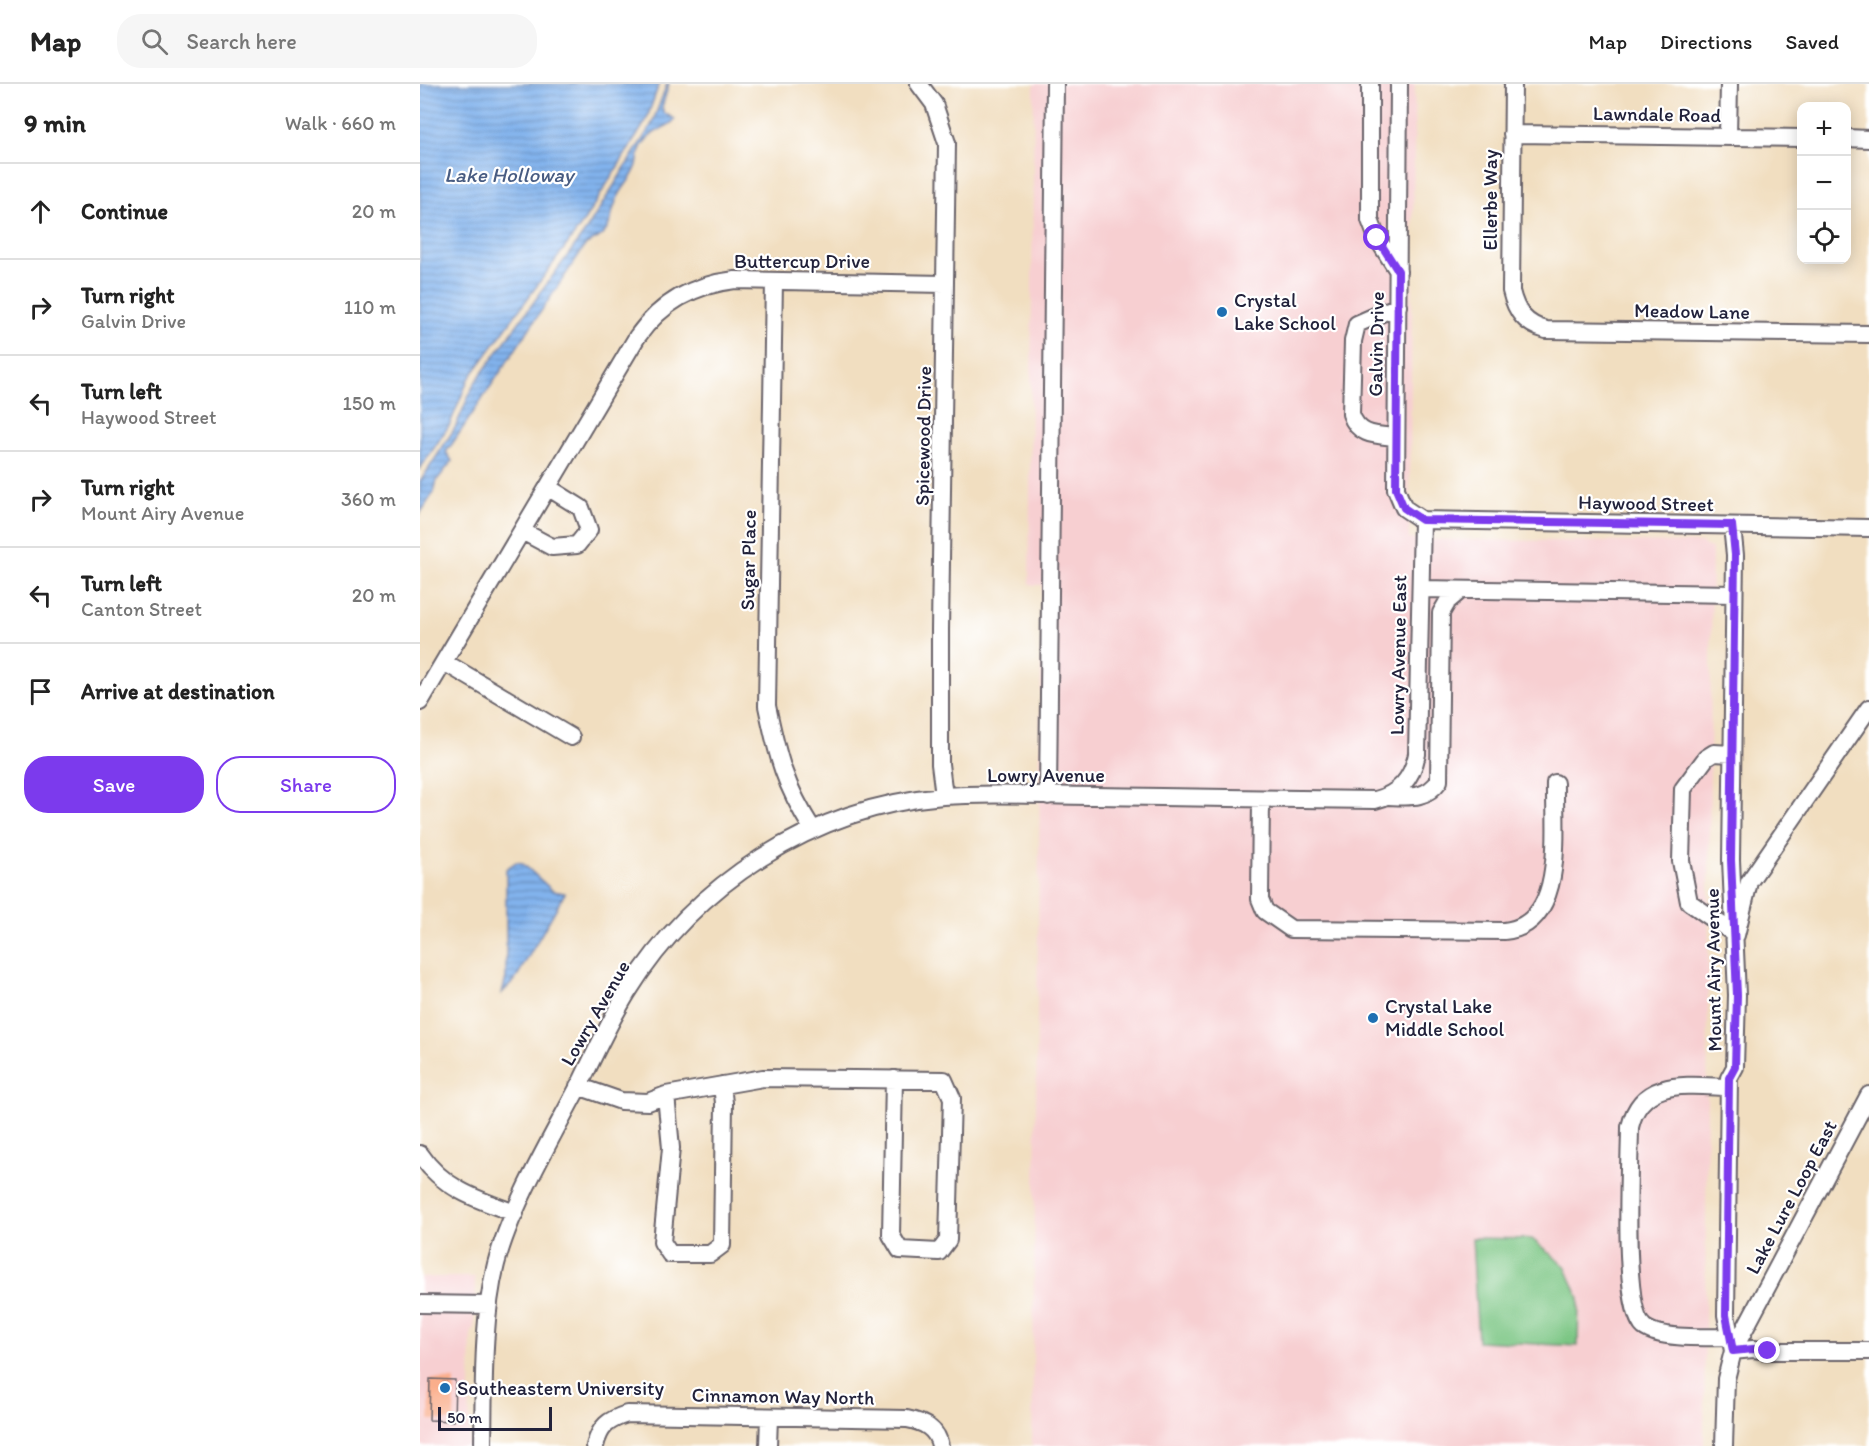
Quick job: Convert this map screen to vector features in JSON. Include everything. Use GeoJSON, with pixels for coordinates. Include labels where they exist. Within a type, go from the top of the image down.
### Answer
{"type":"FeatureCollection","features":[{"type":"Feature","properties":{"kind":"street","name":"Spicewood Drive"},"geometry":{"type":"LineString","coordinates":[[918,84],[934,104],[947,143],[940,764],[944,796]]}},
{"type":"Feature","properties":{"kind":"street"},"geometry":{"type":"LineString","coordinates":[[1048,796],[1055,84]]}},
{"type":"Feature","properties":{"kind":"street"},"geometry":{"type":"LineString","coordinates":[[1370,84],[1370,220],[1377,238],[1398,271]]}},
{"type":"Feature","properties":{"kind":"street","name":"Galvin Drive"},"geometry":{"type":"LineString","coordinates":[[1399,84],[1396,489],[1404,508],[1422,520]]}},
{"type":"Feature","properties":{"kind":"street","name":"Ellerbe Way"},"geometry":{"type":"LineString","coordinates":[[1513,84],[1511,291],[1521,314]]}},
{"type":"Feature","properties":{"kind":"street"},"geometry":{"type":"LineString","coordinates":[[1728,136],[1729,84]]}},
{"type":"Feature","properties":{"kind":"street","name":"Lawndale Road"},"geometry":{"type":"LineString","coordinates":[[1512,134],[1797,138]]}},
{"type":"Feature","properties":{"kind":"street"},"geometry":{"type":"LineString","coordinates":[[1851,138],[1869,139]]}},
{"type":"Feature","properties":{"kind":"street","name":"Buttercup Drive"},"geometry":{"type":"LineString","coordinates":[[420,702],[649,320],[666,305],[687,292],[713,283],[774,281],[945,284]]}},
{"type":"Feature","properties":{"kind":"street","name":"Sugar Place"},"geometry":{"type":"LineString","coordinates":[[774,281],[767,706],[778,763],[794,800],[813,830]]}},
{"type":"Feature","properties":{"kind":"street"},"geometry":{"type":"LineString","coordinates":[[1396,436],[1374,435],[1360,430],[1354,424],[1351,414],[1353,341],[1358,324],[1380,312],[1398,306]]}},
{"type":"Feature","properties":{"kind":"street","name":"Meadow Lane"},"geometry":{"type":"LineString","coordinates":[[1521,314],[1532,326],[1546,330],[1869,334]]}},
{"type":"Feature","properties":{"kind":"street"},"geometry":{"type":"LineString","coordinates":[[522,531],[552,548],[577,545],[589,530],[581,508],[549,488]]}},
{"type":"Feature","properties":{"kind":"street","name":"Haywood Street"},"geometry":{"type":"LineString","coordinates":[[1422,520],[1869,528]]}},
{"type":"Feature","properties":{"kind":"street","name":"Lowry Avenue East"},"geometry":{"type":"LineString","coordinates":[[1396,791],[1414,771],[1418,754],[1422,520]]}},
{"type":"Feature","properties":{"kind":"street","name":"Mount Airy Avenue"},"geometry":{"type":"LineString","coordinates":[[1724,1446],[1726,1379],[1732,1344],[1726,1315],[1729,1078],[1735,1067],[1736,935],[1731,860],[1734,594],[1732,525]]}},
{"type":"Feature","properties":{"kind":"street"},"geometry":{"type":"LineString","coordinates":[[1420,589],[1734,594]]}},
{"type":"Feature","properties":{"kind":"street","name":"Lowry Avenue"},"geometry":{"type":"LineString","coordinates":[[483,1446],[489,1305],[497,1260],[515,1213],[627,993],[674,929],[707,897],[740,870],[813,830],[886,806],[944,796],[1375,800],[1396,791],[1419,797],[1431,792],[1439,781],[1441,613],[1448,601],[1461,590]]}},
{"type":"Feature","properties":{"kind":"street"},"geometry":{"type":"LineString","coordinates":[[444,662],[571,737]]}},
{"type":"Feature","properties":{"kind":"street"},"geometry":{"type":"LineString","coordinates":[[1732,754],[1714,753],[1706,759],[1683,789],[1681,861],[1689,902],[1736,935],[1749,882],[1869,708]]}},
{"type":"Feature","properties":{"kind":"street"},"geometry":{"type":"LineString","coordinates":[[1261,799],[1260,898],[1264,911],[1291,928],[1504,931],[1512,930],[1537,917],[1548,897],[1554,864],[1555,783]]}},
{"type":"Feature","properties":{"kind":"street"},"geometry":{"type":"LineString","coordinates":[[578,1086],[621,1101],[648,1102],[666,1095],[763,1078],[894,1079],[944,1080],[952,1098],[948,1240],[939,1252],[900,1250],[891,1235],[894,1079]]}},
{"type":"Feature","properties":{"kind":"street"},"geometry":{"type":"LineString","coordinates":[[666,1095],[671,1148],[662,1242],[670,1254],[710,1254],[722,1245],[724,1103],[722,1085]]}},
{"type":"Feature","properties":{"kind":"street"},"geometry":{"type":"LineString","coordinates":[[1729,1087],[1660,1088],[1644,1100],[1633,1114],[1630,1127],[1629,1280],[1634,1312],[1644,1326],[1664,1334],[1753,1349],[1869,1351]]}},
{"type":"Feature","properties":{"kind":"street","name":"Lake Lure Loop East"},"geometry":{"type":"LineString","coordinates":[[1732,1344],[1869,1095]]}},
{"type":"Feature","properties":{"kind":"street"},"geometry":{"type":"LineString","coordinates":[[420,1154],[428,1166],[450,1186],[474,1198],[515,1213]]}},
{"type":"Feature","properties":{"kind":"street"},"geometry":{"type":"LineString","coordinates":[[420,1304],[489,1305]]}},
{"type":"Feature","properties":{"kind":"street","name":"Cinnamon Way North"},"geometry":{"type":"LineString","coordinates":[[597,1438],[610,1419],[627,1414],[907,1419],[919,1421],[932,1428],[940,1446]]}},
{"type":"Feature","properties":{"kind":"street"},"geometry":{"type":"LineString","coordinates":[[768,1446],[769,1418]]}},
{"type":"Feature","properties":{"kind":"shaded area","name":"Crystal Lake Middle School"},"geometry":{"type":"Polygon","coordinates":[[[1034,84],[1415,84],[1409,539],[1702,543],[1712,550],[1704,1446],[1032,1446],[1042,585],[1029,585],[1034,84]]]}},
{"type":"Feature","properties":{"kind":"shaded area","name":"Southeastern University"},"geometry":{"type":"Polygon","coordinates":[[[420,1277],[475,1277],[474,1329],[471,1330],[469,1446],[420,1446],[420,1277]]]}},
{"type":"Feature","properties":{"kind":"green space"},"geometry":{"type":"Polygon","coordinates":[[[1472,1238],[1532,1239],[1565,1266],[1579,1298],[1578,1346],[1478,1341],[1472,1238]]]}},
{"type":"Feature","properties":{"kind":"water","name":"Lake Holloway"},"geometry":{"type":"Polygon","coordinates":[[[420,84],[659,84],[646,121],[582,224],[468,380],[450,424],[420,469],[420,84]]]}},
{"type":"Feature","properties":{"kind":"water"},"geometry":{"type":"Polygon","coordinates":[[[667,84],[669,84],[662,107],[664,113],[675,119],[643,144],[635,170],[614,205],[607,230],[586,244],[446,452],[452,461],[437,480],[434,492],[420,514],[420,482],[455,428],[474,384],[587,229],[652,124],[667,84]]]}},
{"type":"Feature","properties":{"kind":"water"},"geometry":{"type":"Polygon","coordinates":[[[516,862],[522,863],[553,891],[565,893],[515,980],[502,993],[506,978],[506,869],[516,862]]]}},
{"type":"Feature","properties":{"kind":"building"},"geometry":{"type":"Polygon","coordinates":[[[430,1379],[455,1380],[454,1421],[429,1420],[430,1379]]]}},
{"type":"Feature","properties":{"kind":"place","name":"Crystal Lake School"},"geometry":{"type":"Point","coordinates":[1222,312]}},
{"type":"Feature","properties":{"kind":"place","name":"Crystal Lake Middle School"},"geometry":{"type":"Point","coordinates":[1373,1018]}},
{"type":"Feature","properties":{"kind":"place","name":"Southeastern University"},"geometry":{"type":"Point","coordinates":[445,1388]}},
{"type":"Feature","properties":{"kind":"route"},"geometry":{"type":"LineString","coordinates":[[1377,238],[1398,271],[1396,489],[1404,508],[1422,520],[1732,525],[1735,555],[1731,860],[1737,995],[1735,1067],[1729,1078],[1726,1315],[1733,1351],[1753,1349],[1768,1351]]}}]}
